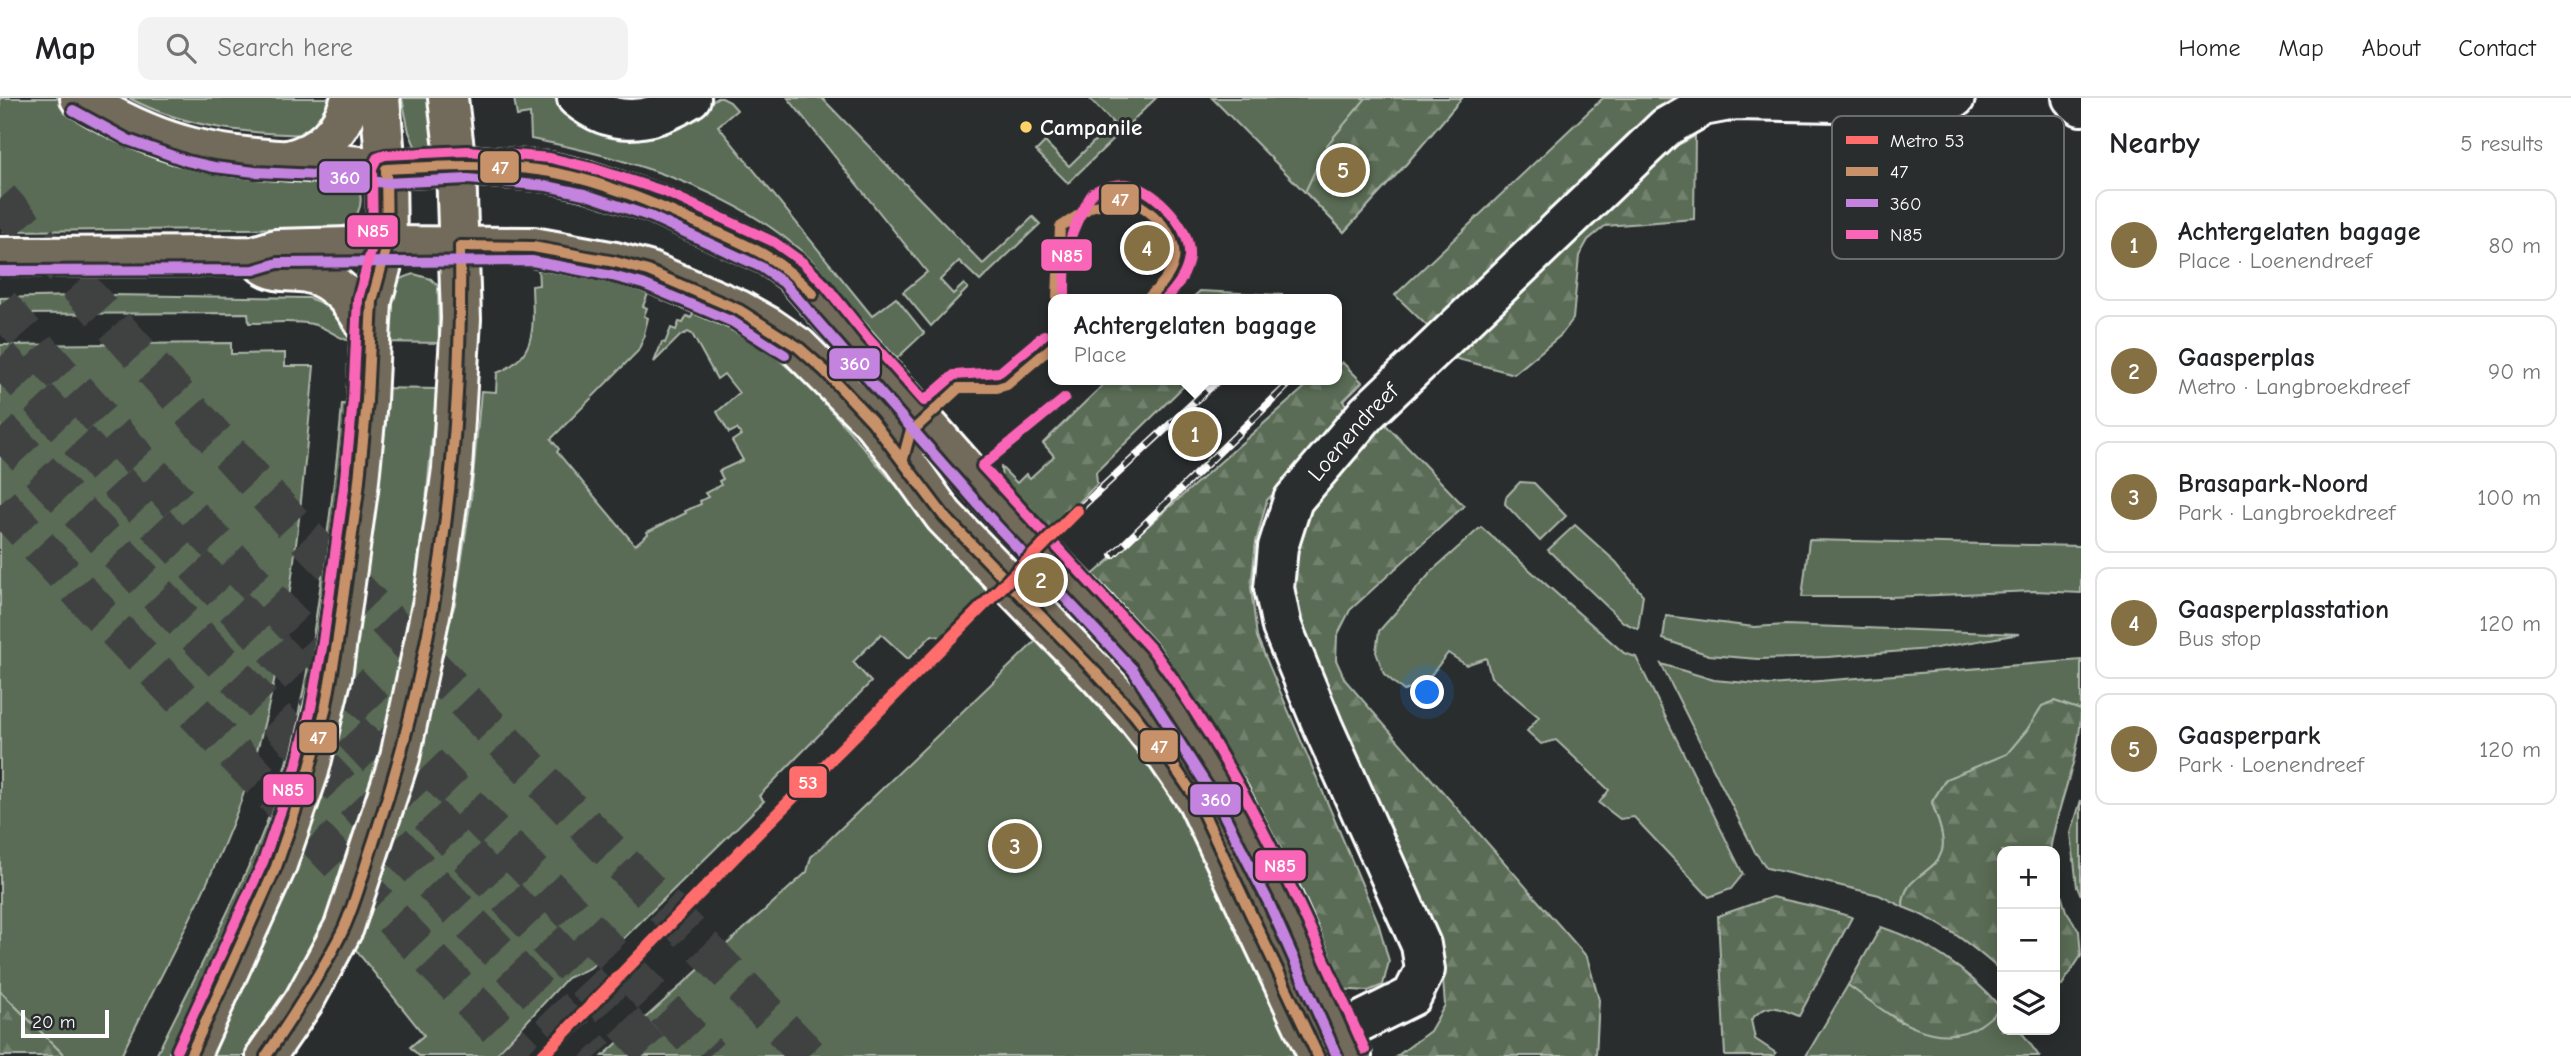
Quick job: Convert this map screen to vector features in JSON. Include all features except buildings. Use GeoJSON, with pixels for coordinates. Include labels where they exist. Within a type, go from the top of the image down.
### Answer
{"type":"FeatureCollection","features":[{"type":"Feature","properties":{"kind":"main road"},"geometry":{"type":"LineString","coordinates":[[80,98],[133,127],[192,148],[256,158],[339,162],[386,169],[468,164],[549,172],[657,204],[768,255],[793,273],[1009,518],[1144,661],[1165,691],[1230,796],[1281,895],[1332,1047]]}},
{"type":"Feature","properties":{"kind":"main road"},"geometry":{"type":"LineString","coordinates":[[288,160],[323,146],[344,116],[351,98]]}},
{"type":"Feature","properties":{"kind":"main road"},"geometry":{"type":"LineString","coordinates":[[190,1056],[276,867],[317,742],[337,643],[358,489],[372,301],[387,246],[386,169],[380,98]]}},
{"type":"Feature","properties":{"kind":"main road"},"geometry":{"type":"LineString","coordinates":[[266,1056],[304,1001],[344,927],[400,757],[435,591],[452,469],[460,344],[460,246],[456,166],[448,98]]}},
{"type":"Feature","properties":{"kind":"main road"},"geometry":{"type":"LineString","coordinates":[[0,257],[254,256],[276,249],[387,246],[533,247],[648,271],[769,327],[798,347],[834,380],[903,459],[944,516],[1099,676],[1167,756],[1197,800],[1332,1047]]}},
{"type":"Feature","properties":{"kind":"main road"},"geometry":{"type":"LineString","coordinates":[[254,256],[266,267],[276,271],[308,273],[331,283],[344,293],[370,333]]}},
{"type":"Feature","properties":{"kind":"street"},"geometry":{"type":"LineString","coordinates":[[577,98],[601,113],[638,119],[664,114],[691,98]]}},
{"type":"Feature","properties":{"kind":"street","name":"Loenendreef"},"geometry":{"type":"LineString","coordinates":[[1332,1047],[1412,996],[1425,970],[1421,945],[1323,727],[1282,627],[1274,588],[1278,547],[1293,500],[1367,412],[1666,127],[1703,106],[1735,100],[1839,102],[1955,98]]}},
{"type":"Feature","properties":{"kind":"street"},"geometry":{"type":"LineString","coordinates":[[2072,98],[2081,106]]}},
{"type":"Feature","properties":{"kind":"green space"},"geometry":{"type":"Polygon","coordinates":[[[0,98],[59,98],[66,103],[356,184],[360,198],[358,212],[350,223],[336,228],[3,231],[4,222],[0,219],[0,98]]]}},
{"type":"Feature","properties":{"kind":"green space"},"geometry":{"type":"Polygon","coordinates":[[[129,98],[340,98],[317,135],[220,128],[174,117],[129,98]]]}},
{"type":"Feature","properties":{"kind":"green space"},"geometry":{"type":"Polygon","coordinates":[[[402,98],[433,98],[437,148],[417,151],[409,132],[402,98]]]}},
{"type":"Feature","properties":{"kind":"green space"},"geometry":{"type":"Polygon","coordinates":[[[514,98],[558,98],[567,107],[689,116],[717,98],[730,102],[737,110],[718,126],[872,316],[896,298],[924,333],[892,363],[860,327],[817,266],[781,234],[715,196],[679,180],[604,156],[531,139],[530,114],[517,116],[514,98]]]}},
{"type":"Feature","properties":{"kind":"green space"},"geometry":{"type":"Polygon","coordinates":[[[788,98],[822,98],[983,264],[1033,217],[1040,224],[980,281],[959,261],[940,280],[953,294],[964,284],[968,288],[931,326],[903,292],[927,272],[788,98]]]}},
{"type":"Feature","properties":{"kind":"green space"},"geometry":{"type":"Polygon","coordinates":[[[1089,98],[1156,98],[1068,183],[1036,151],[1045,142],[1069,166],[1113,123],[1089,98]]]}},
{"type":"Feature","properties":{"kind":"green space"},"geometry":{"type":"Polygon","coordinates":[[[1212,98],[1462,98],[1344,232],[1212,98]]]}},
{"type":"Feature","properties":{"kind":"green space"},"geometry":{"type":"Polygon","coordinates":[[[1366,98],[1462,98],[1344,232],[1305,192],[1327,145],[1366,98]]]}},
{"type":"Feature","properties":{"kind":"green space"},"geometry":{"type":"Polygon","coordinates":[[[1603,98],[1688,98],[1428,327],[1395,295],[1603,98]]]}},
{"type":"Feature","properties":{"kind":"green space"},"geometry":{"type":"Polygon","coordinates":[[[1695,136],[1694,219],[1605,226],[1588,240],[1579,256],[1573,319],[1561,335],[1514,374],[1454,358],[1674,147],[1695,136]]]}},
{"type":"Feature","properties":{"kind":"green space"},"geometry":{"type":"Polygon","coordinates":[[[538,266],[553,266],[650,289],[643,306],[647,308],[644,316],[648,318],[645,335],[638,351],[551,439],[559,449],[557,452],[635,545],[647,532],[701,504],[700,501],[708,497],[705,493],[721,485],[719,481],[723,479],[719,471],[743,460],[732,441],[741,435],[737,429],[729,433],[717,412],[739,393],[724,374],[717,379],[692,334],[688,332],[680,336],[654,362],[671,328],[676,330],[679,322],[683,323],[687,316],[691,318],[695,310],[738,330],[798,377],[924,516],[993,587],[941,637],[932,635],[908,659],[881,634],[853,662],[871,682],[759,796],[764,801],[619,943],[590,968],[567,978],[495,1056],[419,1056],[410,1047],[424,1035],[347,939],[455,604],[471,499],[481,391],[496,392],[497,373],[511,366],[527,348],[532,326],[532,286],[539,285],[538,266]]]}},
{"type":"Feature","properties":{"kind":"green space"},"geometry":{"type":"Polygon","coordinates":[[[414,274],[431,279],[438,286],[439,343],[380,342],[397,280],[414,274]]]}},
{"type":"Feature","properties":{"kind":"green space"},"geometry":{"type":"Polygon","coordinates":[[[1200,291],[1262,294],[1197,294],[1200,291]]]}},
{"type":"Feature","properties":{"kind":"green space"},"geometry":{"type":"Polygon","coordinates":[[[110,295],[309,298],[336,309],[354,342],[312,324],[249,323],[248,313],[0,314],[0,298],[110,295]]]}},
{"type":"Feature","properties":{"kind":"green space"},"geometry":{"type":"Polygon","coordinates":[[[231,343],[231,354],[285,353],[285,366],[314,366],[291,586],[271,696],[241,801],[228,834],[200,898],[121,1056],[65,1056],[0,991],[0,345],[231,343]]]}},
{"type":"Feature","properties":{"kind":"green space"},"geometry":{"type":"Polygon","coordinates":[[[1342,362],[1362,382],[1343,401],[1348,407],[1344,424],[1267,500],[1256,542],[1251,587],[1257,637],[1378,922],[1389,961],[1383,985],[1368,991],[1337,989],[1088,579],[1307,385],[1342,385],[1342,362]]]}},
{"type":"Feature","properties":{"kind":"green space"},"geometry":{"type":"Polygon","coordinates":[[[1103,385],[1185,385],[1096,472],[1097,484],[1046,536],[1002,486],[1001,467],[1017,483],[1026,474],[1030,478],[1054,456],[1043,443],[1103,385]]]}},
{"type":"Feature","properties":{"kind":"green space"},"geometry":{"type":"Polygon","coordinates":[[[376,388],[437,389],[424,521],[398,699],[347,896],[255,1056],[209,1056],[265,939],[285,862],[376,388]]]}},
{"type":"Feature","properties":{"kind":"green space"},"geometry":{"type":"Polygon","coordinates":[[[342,404],[359,405],[303,762],[174,1056],[156,1056],[245,873],[281,781],[303,690],[314,629],[334,486],[342,404]]]}},
{"type":"Feature","properties":{"kind":"green space"},"geometry":{"type":"Polygon","coordinates":[[[1385,424],[1464,506],[1350,610],[1337,636],[1336,660],[1345,680],[1587,957],[1599,1000],[1596,1056],[1397,1056],[1430,1031],[1445,1005],[1442,967],[1311,665],[1291,580],[1306,503],[1332,474],[1385,424]]]}},
{"type":"Feature","properties":{"kind":"green space"},"geometry":{"type":"Polygon","coordinates":[[[1520,482],[1534,483],[1566,516],[1540,541],[1505,504],[1506,497],[1520,482]]]}},
{"type":"Feature","properties":{"kind":"green space"},"geometry":{"type":"Polygon","coordinates":[[[1575,525],[1616,562],[1643,595],[1638,629],[1623,622],[1548,550],[1575,525]]]}},
{"type":"Feature","properties":{"kind":"green space"},"geometry":{"type":"Polygon","coordinates":[[[1481,527],[1624,653],[1636,657],[1743,874],[1731,889],[1709,897],[1634,817],[1620,819],[1599,803],[1609,790],[1556,740],[1541,744],[1527,731],[1539,717],[1491,677],[1486,658],[1466,665],[1448,653],[1425,683],[1404,691],[1384,674],[1376,652],[1379,631],[1435,568],[1481,527]]]}},
{"type":"Feature","properties":{"kind":"green space"},"geometry":{"type":"Polygon","coordinates":[[[1809,540],[2081,546],[2081,593],[2034,591],[1890,597],[1802,597],[1809,540]]]}},
{"type":"Feature","properties":{"kind":"green space"},"geometry":{"type":"Polygon","coordinates":[[[1666,616],[1754,627],[1786,625],[2020,634],[1930,649],[1758,659],[1709,655],[1663,639],[1666,616]]]}},
{"type":"Feature","properties":{"kind":"green space"},"geometry":{"type":"Polygon","coordinates":[[[1041,636],[1108,707],[1177,796],[1301,1056],[603,1056],[807,872],[811,857],[1041,636]]]}},
{"type":"Feature","properties":{"kind":"green space"},"geometry":{"type":"Polygon","coordinates":[[[2081,660],[2081,710],[2054,701],[2042,706],[2007,754],[1946,779],[1932,802],[1942,833],[1942,851],[1933,866],[1908,888],[1903,907],[1879,895],[1767,868],[1755,852],[1661,664],[1714,680],[1769,685],[2081,660]]]}},
{"type":"Feature","properties":{"kind":"green space"},"geometry":{"type":"Polygon","coordinates":[[[2054,701],[2081,710],[2077,746],[2051,846],[1997,846],[1997,968],[1955,935],[1930,919],[1903,907],[1904,896],[1913,881],[1933,866],[1942,851],[1942,833],[1932,802],[1946,779],[2007,754],[2042,706],[2054,701]]]}},
{"type":"Feature","properties":{"kind":"green space"},"geometry":{"type":"Polygon","coordinates":[[[2081,800],[2081,895],[2077,887],[2071,833],[2081,800]]]}},
{"type":"Feature","properties":{"kind":"green space"},"geometry":{"type":"Polygon","coordinates":[[[2060,891],[2066,911],[2079,931],[2081,956],[2060,987],[2060,891]]]}},
{"type":"Feature","properties":{"kind":"green space"},"geometry":{"type":"Polygon","coordinates":[[[1772,897],[1852,917],[1799,1016],[1774,1007],[1763,1010],[1751,1020],[1755,1039],[1776,1053],[1774,1056],[1725,1056],[1718,916],[1772,897]]]}},
{"type":"Feature","properties":{"kind":"green space"},"geometry":{"type":"Polygon","coordinates":[[[1881,927],[1915,941],[1947,959],[1989,995],[1997,1004],[1997,1011],[1980,1025],[1962,1033],[1945,1035],[1927,1032],[1893,1017],[1848,985],[1881,927]]]}},
{"type":"Feature","properties":{"kind":"green space"},"geometry":{"type":"Polygon","coordinates":[[[1848,985],[1900,1022],[1979,1026],[1997,1011],[1997,1035],[2024,1035],[2039,1056],[1806,1056],[1848,985]]]}},
{"type":"Feature","properties":{"kind":"green space"},"geometry":{"type":"Polygon","coordinates":[[[0,991],[65,1056],[0,1056],[0,991]]]}},
{"type":"Feature","properties":{"kind":"tunnel"},"geometry":{"type":"LineString","coordinates":[[0,199],[294,525],[809,1056]]}},
{"type":"Feature","properties":{"kind":"tunnel"},"geometry":{"type":"LineString","coordinates":[[0,305],[261,591],[709,1056]]}},
{"type":"Feature","properties":{"kind":"tunnel"},"geometry":{"type":"LineString","coordinates":[[0,357],[656,1056]]}},
{"type":"Feature","properties":{"kind":"tunnel"},"geometry":{"type":"LineString","coordinates":[[0,429],[597,1056]]}},
{"type":"Feature","properties":{"kind":"tunnel"},"geometry":{"type":"LineString","coordinates":[[0,504],[93,606],[524,1056]]}},
{"type":"Feature","properties":{"kind":"railway"},"geometry":{"type":"LineString","coordinates":[[1077,511],[1213,385]]}},
{"type":"Feature","properties":{"kind":"railway"},"geometry":{"type":"LineString","coordinates":[[1113,555],[1288,385]]}},
{"type":"Feature","properties":{"kind":"metro line","name":"53"},"geometry":{"type":"LineString","coordinates":[[542,1056],[1077,511]]}},
{"type":"Feature","properties":{"kind":"transit line","name":"360"},"geometry":{"type":"LineString","coordinates":[[73,110],[128,140],[187,161],[214,167],[338,176],[385,183],[468,179],[547,186],[584,194],[652,217],[761,267],[784,283],[998,527],[1133,670],[1218,803],[1268,901],[1337,1056]]}},
{"type":"Feature","properties":{"kind":"transit line","name":"N85"},"geometry":{"type":"LineString","coordinates":[[177,1050],[263,862],[296,767],[311,708],[344,488],[353,400],[358,299],[373,244],[372,168],[377,158],[385,155],[467,151],[550,158],[592,168],[663,191],[774,242],[802,262],[825,285],[924,401],[954,375],[1000,372],[1044,335]]}},
{"type":"Feature","properties":{"kind":"transit line","name":"47"},"geometry":{"type":"LineString","coordinates":[[190,1056],[276,867],[309,771],[325,711],[358,490],[367,401],[372,301],[387,246],[386,169],[510,167],[551,172],[591,182],[649,202],[750,247],[776,262],[813,294]]}},
{"type":"Feature","properties":{"kind":"transit line","name":"N85"},"geometry":{"type":"LineString","coordinates":[[1065,294],[1067,253],[1072,233],[1089,198],[1094,192],[1123,184],[1141,189],[1162,203],[1185,234],[1188,263],[1181,280],[1170,294]]}},
{"type":"Feature","properties":{"kind":"transit line","name":"47"},"geometry":{"type":"LineString","coordinates":[[1057,294],[1060,227],[1091,207],[1126,198],[1144,208],[1162,224],[1173,243],[1175,253],[1171,269],[1152,294]]}},
{"type":"Feature","properties":{"kind":"transit line","name":"47"},"geometry":{"type":"LineString","coordinates":[[266,1056],[297,1010],[348,919],[396,768],[415,695],[442,547],[451,472],[460,321],[460,246],[533,247],[648,271],[739,310],[798,347],[825,371],[872,421],[944,516],[1099,676],[1167,756],[1197,800],[1318,1056]]}},
{"type":"Feature","properties":{"kind":"transit line","name":"360"},"geometry":{"type":"LineString","coordinates":[[0,271],[254,270],[278,263],[532,261],[643,284],[733,322],[785,355]]}},
{"type":"Feature","properties":{"kind":"transit line","name":"47"},"geometry":{"type":"LineString","coordinates":[[903,459],[910,433],[959,388],[997,388],[1007,385],[1048,350]]}},
{"type":"Feature","properties":{"kind":"transit line","name":"N85"},"geometry":{"type":"LineString","coordinates":[[1065,398],[982,466],[1154,652],[1186,698],[1216,746],[1270,845],[1365,1050]]}},
{"type":"Feature","properties":{"kind":"place","name":"Campanile"},"geometry":{"type":"Point","coordinates":[1026,127]}},
{"type":"Feature","properties":{"kind":"place","name":"Gaasperpark"},"geometry":{"type":"Point","coordinates":[1343,170]}},
{"type":"Feature","properties":{"kind":"place","name":"Gaasperplasstation"},"geometry":{"type":"Point","coordinates":[1147,248]}},
{"type":"Feature","properties":{"kind":"place","name":"Achtergelaten bagage"},"geometry":{"type":"Point","coordinates":[1195,434]}},
{"type":"Feature","properties":{"kind":"place","name":"Gaasperplas"},"geometry":{"type":"Point","coordinates":[1041,580]}},
{"type":"Feature","properties":{"kind":"place","name":"Brasapark-Noord"},"geometry":{"type":"Point","coordinates":[1015,846]}}]}
